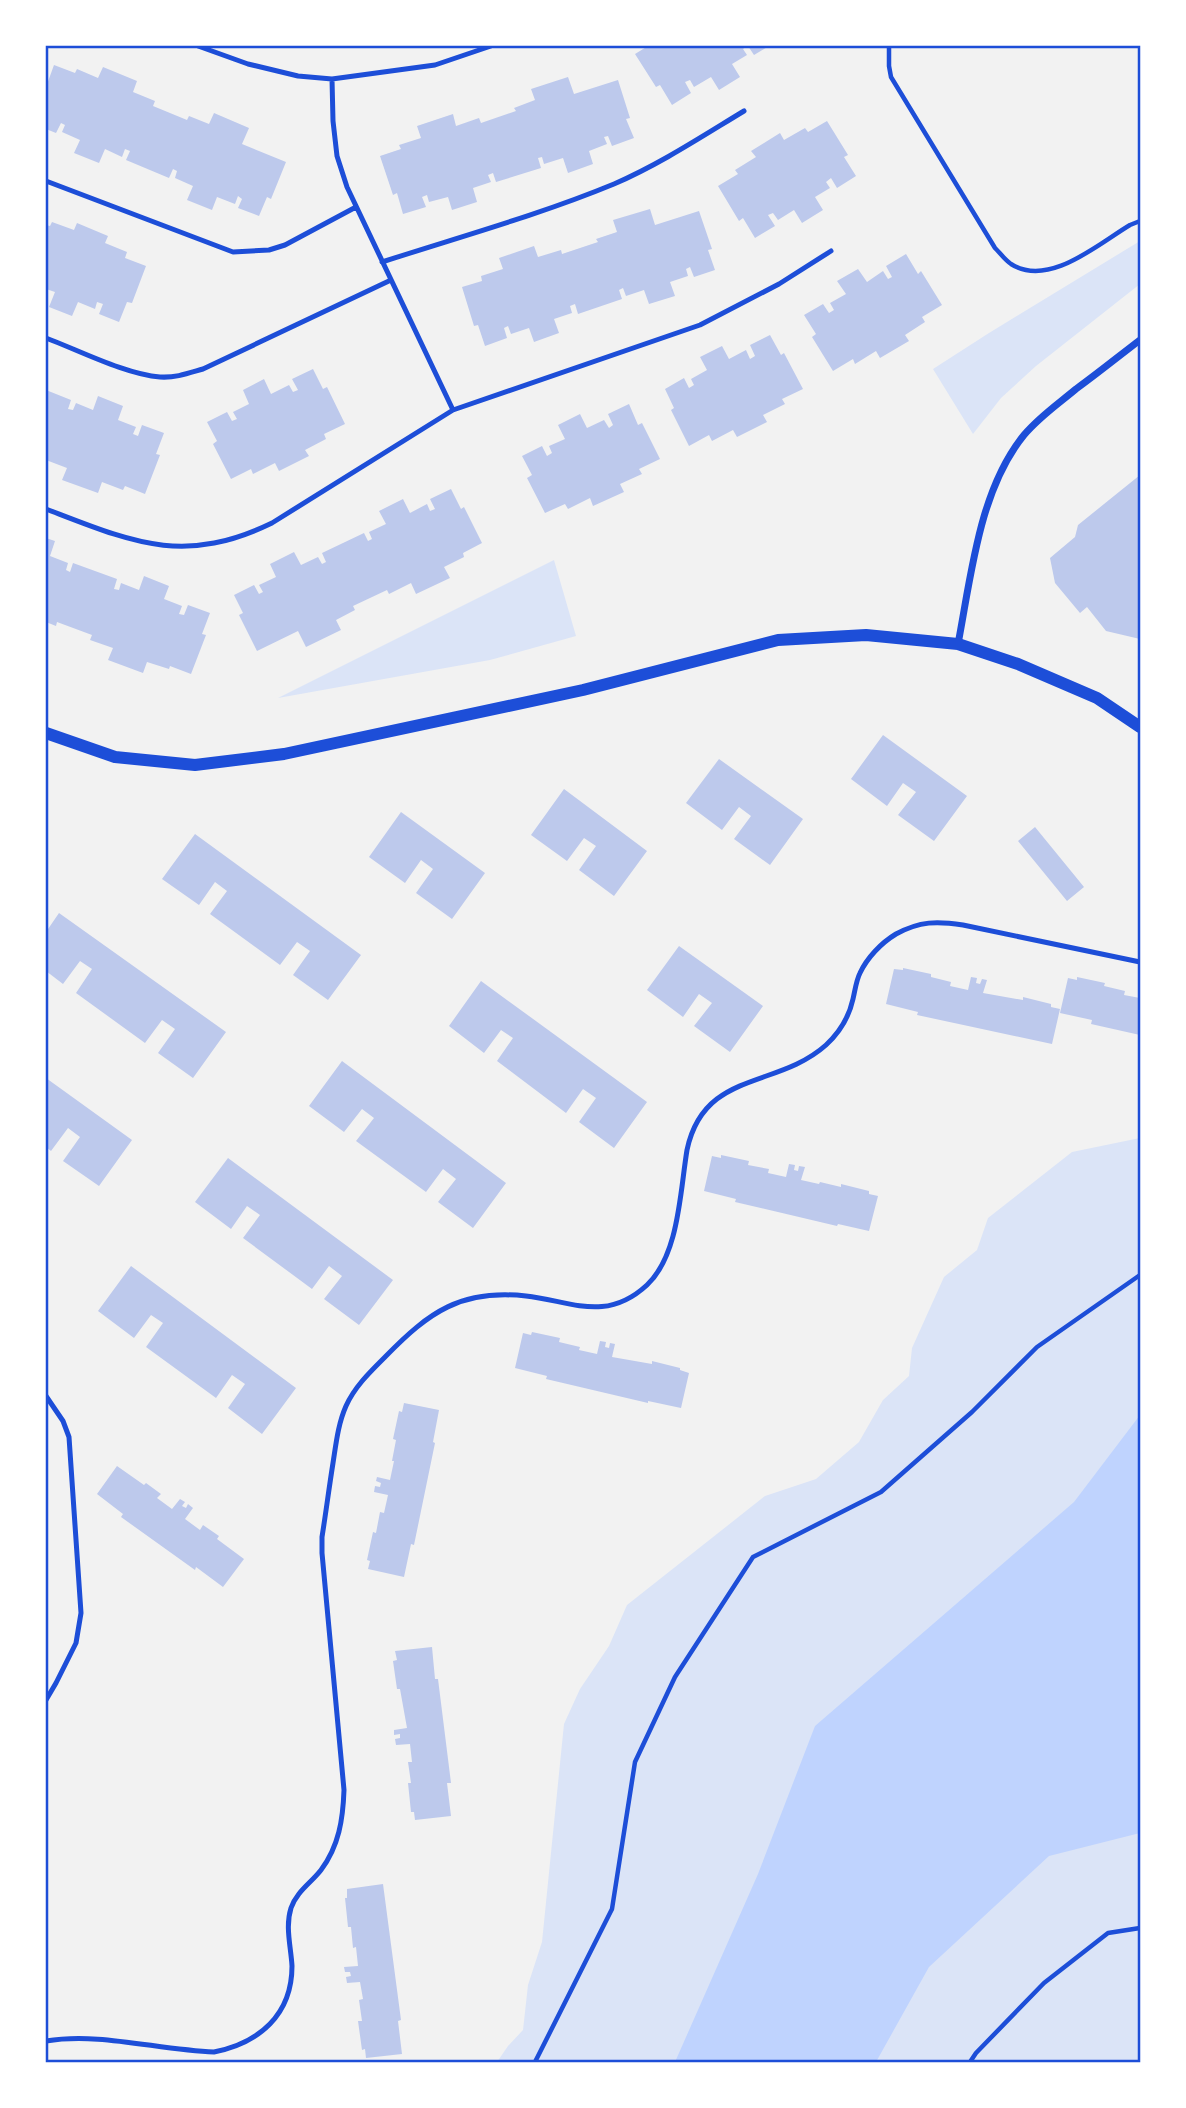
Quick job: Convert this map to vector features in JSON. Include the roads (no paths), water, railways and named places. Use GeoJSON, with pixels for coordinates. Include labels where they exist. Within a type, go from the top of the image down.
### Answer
{"type":"FeatureCollection","features":[{"type":"Feature","properties":{"kind":"street"},"geometry":{"type":"LineString","coordinates":[[958,644],[980,532],[992,493],[1007,460],[1024,435],[1048,411],[1140,340]]}},
{"type":"Feature","properties":{"kind":"street"},"geometry":{"type":"LineString","coordinates":[[46,733],[115,757],[195,765],[284,754],[569,693],[778,640],[866,635],[958,644],[1018,664],[1097,698],[1140,727]]}},
{"type":"Feature","properties":{"kind":"lane"},"geometry":{"type":"LineString","coordinates":[[198,46],[248,64],[298,76],[332,79],[435,65],[491,46]]}},
{"type":"Feature","properties":{"kind":"lane"},"geometry":{"type":"LineString","coordinates":[[332,79],[337,156],[347,187],[453,410]]}},
{"type":"Feature","properties":{"kind":"lane"},"geometry":{"type":"LineString","coordinates":[[382,262],[614,183],[667,158],[744,111]]}},
{"type":"Feature","properties":{"kind":"lane"},"geometry":{"type":"LineString","coordinates":[[46,181],[233,252],[253,252],[277,247],[356,207]]}},
{"type":"Feature","properties":{"kind":"lane"},"geometry":{"type":"LineString","coordinates":[[46,509],[110,534],[142,543],[178,548],[212,544],[247,535],[272,523],[453,410],[699,326],[779,284],[831,251]]}},
{"type":"Feature","properties":{"kind":"lane"},"geometry":{"type":"LineString","coordinates":[[46,338],[136,373],[160,377],[180,376],[204,369],[391,280]]}},
{"type":"Feature","properties":{"kind":"lane"},"geometry":{"type":"LineString","coordinates":[[46,2041],[99,2040],[214,2052],[255,2038],[277,2017],[291,1984],[288,1924],[291,1909],[297,1896],[320,1871],[336,1844],[344,1809],[322,1553],[337,1434],[346,1404],[364,1378],[406,1336],[435,1313],[470,1298],[488,1295],[525,1296],[582,1308],[599,1308],[634,1296],[648,1285],[660,1271],[669,1253],[687,1150],[697,1120],[716,1099],[795,1065],[827,1044],[847,1018],[859,974],[864,966],[881,946],[896,934],[937,921],[1140,962]]}},
{"type":"Feature","properties":{"kind":"lane"},"geometry":{"type":"LineString","coordinates":[[46,1396],[63,1421],[69,1437],[81,1613],[76,1643],[46,1700]]}},
{"type":"Feature","properties":{"kind":"water"},"geometry":{"type":"Polygon","coordinates":[[[1140,1415],[1140,1833],[1049,1856],[929,1967],[876,2062],[675,2062],[758,1874],[815,1726],[1074,1502],[1140,1415]]]}}]}
